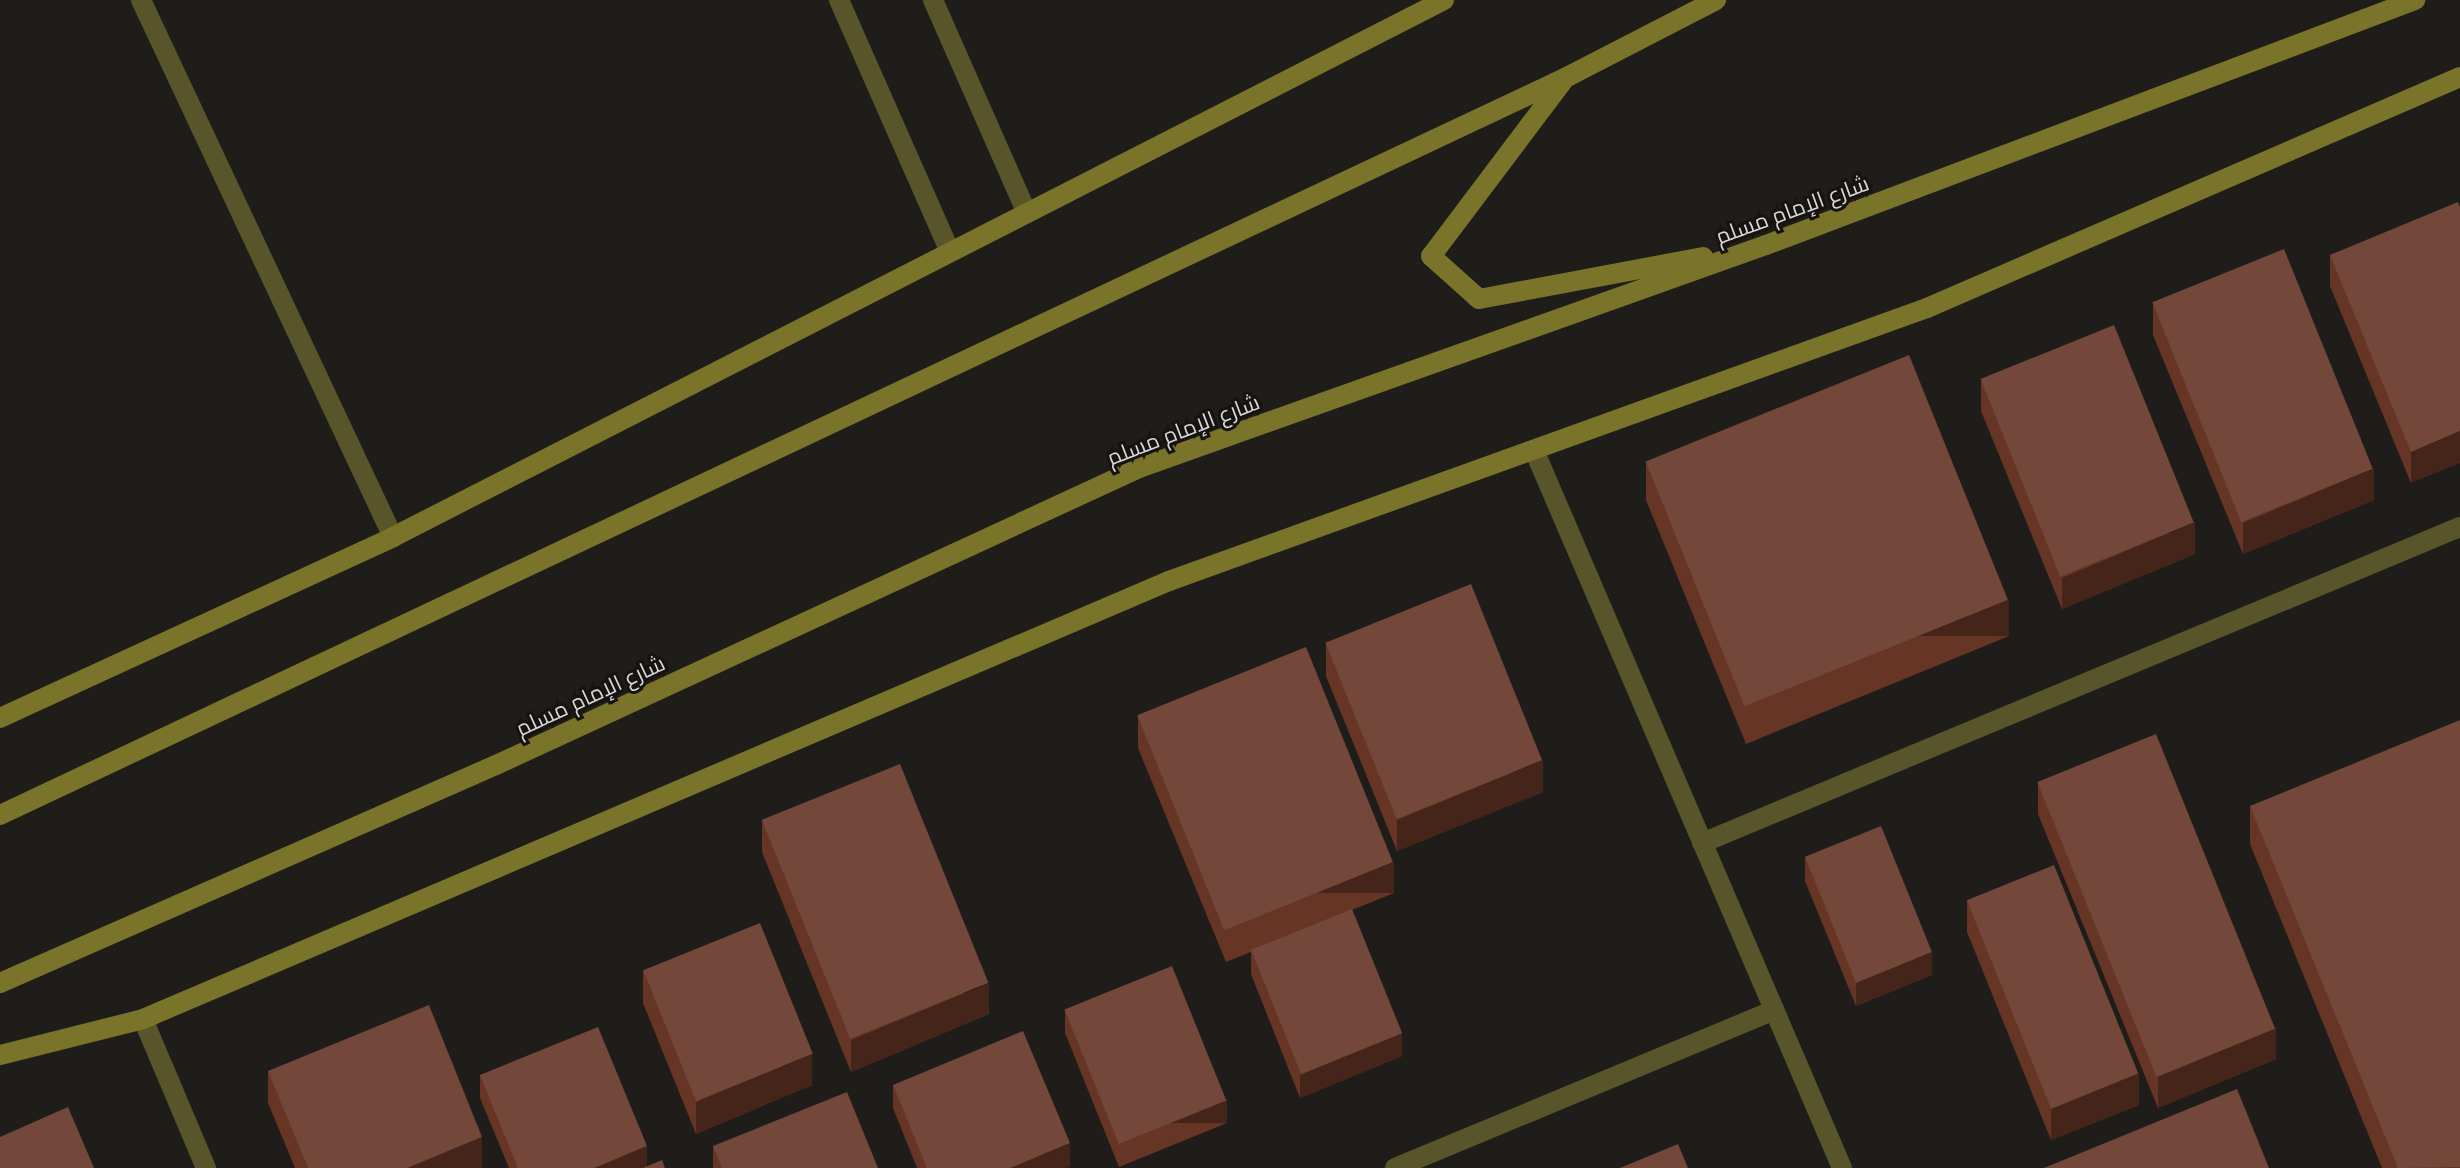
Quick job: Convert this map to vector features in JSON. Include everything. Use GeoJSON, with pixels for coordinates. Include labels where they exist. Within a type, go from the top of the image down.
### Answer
{"type":"FeatureCollection","features":[{"type":"Feature","properties":{"kind":"main road"},"geometry":{"type":"LineString","coordinates":[[0,718],[393,537],[1444,0]]}},
{"type":"Feature","properties":{"kind":"main road"},"geometry":{"type":"LineString","coordinates":[[0,815],[1565,78],[1716,0]]}},
{"type":"Feature","properties":{"kind":"main road","name":"شارع الإمام مسلم"},"geometry":{"type":"LineString","coordinates":[[0,983],[481,771],[1139,468],[1766,245],[2415,0]]}},
{"type":"Feature","properties":{"kind":"main road"},"geometry":{"type":"LineString","coordinates":[[1565,78],[1431,256],[1479,299],[1766,245]]}},
{"type":"Feature","properties":{"kind":"main road"},"geometry":{"type":"LineString","coordinates":[[0,1055],[143,1019],[1169,581],[1927,308],[2458,83]]}},
{"type":"Feature","properties":{"kind":"street"},"geometry":{"type":"LineString","coordinates":[[141,0],[393,537]]}},
{"type":"Feature","properties":{"kind":"street"},"geometry":{"type":"LineString","coordinates":[[839,0],[950,252]]}},
{"type":"Feature","properties":{"kind":"street"},"geometry":{"type":"LineString","coordinates":[[933,0],[1027,213]]}},
{"type":"Feature","properties":{"kind":"street"},"geometry":{"type":"LineString","coordinates":[[1534,450],[1842,1168]]}},
{"type":"Feature","properties":{"kind":"street"},"geometry":{"type":"LineString","coordinates":[[1702,843],[2460,527]]}},
{"type":"Feature","properties":{"kind":"street"},"geometry":{"type":"LineString","coordinates":[[1395,1168],[1774,1010]]}},
{"type":"Feature","properties":{"kind":"street"},"geometry":{"type":"LineString","coordinates":[[143,1019],[206,1168]]}},
{"type":"Feature","properties":{"kind":"building"},"geometry":{"type":"Polygon","coordinates":[[[2458,202],[2460,431],[2411,452],[2330,255],[2458,202]]]}},
{"type":"Feature","properties":{"kind":"building"},"geometry":{"type":"Polygon","coordinates":[[[2284,249],[2373,469],[2241,522],[2152,302],[2284,249]]]}},
{"type":"Feature","properties":{"kind":"building"},"geometry":{"type":"Polygon","coordinates":[[[2114,325],[2194,522],[2060,576],[1980,379],[2114,325]]]}},
{"type":"Feature","properties":{"kind":"building"},"geometry":{"type":"Polygon","coordinates":[[[1909,355],[2008,600],[1745,706],[1646,461],[1909,355]]]}},
{"type":"Feature","properties":{"kind":"building"},"geometry":{"type":"Polygon","coordinates":[[[1471,584],[1542,760],[1397,819],[1325,643],[1471,584]]]}},
{"type":"Feature","properties":{"kind":"building"},"geometry":{"type":"Polygon","coordinates":[[[1306,647],[1393,862],[1224,930],[1137,715],[1306,647]]]}},
{"type":"Feature","properties":{"kind":"building"},"geometry":{"type":"Polygon","coordinates":[[[2460,720],[2460,1167],[2398,1168],[2250,806],[2460,720]]]}},
{"type":"Feature","properties":{"kind":"building"},"geometry":{"type":"Polygon","coordinates":[[[2156,734],[2275,1029],[2156,1077],[2037,782],[2156,734]]]}},
{"type":"Feature","properties":{"kind":"building"},"geometry":{"type":"Polygon","coordinates":[[[900,764],[988,983],[850,1039],[762,820],[900,764]]]}},
{"type":"Feature","properties":{"kind":"building"},"geometry":{"type":"Polygon","coordinates":[[[1881,826],[1932,952],[1856,983],[1805,857],[1881,826]]]}},
{"type":"Feature","properties":{"kind":"building"},"geometry":{"type":"Polygon","coordinates":[[[2054,865],[2138,1074],[2051,1109],[1967,900],[2054,865]]]}},
{"type":"Feature","properties":{"kind":"building"},"geometry":{"type":"Polygon","coordinates":[[[1352,909],[1402,1033],[1301,1074],[1251,950],[1352,909]]]}},
{"type":"Feature","properties":{"kind":"building"},"geometry":{"type":"Polygon","coordinates":[[[760,923],[813,1054],[696,1101],[643,970],[760,923]]]}},
{"type":"Feature","properties":{"kind":"building"},"geometry":{"type":"Polygon","coordinates":[[[1172,966],[1226,1100],[1119,1144],[1064,1009],[1172,966]]]}},
{"type":"Feature","properties":{"kind":"building"},"geometry":{"type":"Polygon","coordinates":[[[429,1005],[482,1137],[407,1168],[308,1168],[268,1071],[429,1005]]]}},
{"type":"Feature","properties":{"kind":"building"},"geometry":{"type":"Polygon","coordinates":[[[598,1027],[647,1146],[594,1168],[518,1168],[480,1075],[598,1027]]]}},
{"type":"Feature","properties":{"kind":"building"},"geometry":{"type":"Polygon","coordinates":[[[1023,1031],[1070,1143],[1010,1168],[927,1168],[893,1085],[1023,1031]]]}},
{"type":"Feature","properties":{"kind":"building"},"geometry":{"type":"Polygon","coordinates":[[[2237,1089],[2269,1168],[2044,1168],[2237,1089]]]}},
{"type":"Feature","properties":{"kind":"building"},"geometry":{"type":"Polygon","coordinates":[[[847,1092],[878,1168],[722,1168],[713,1146],[847,1092]]]}},
{"type":"Feature","properties":{"kind":"building"},"geometry":{"type":"Polygon","coordinates":[[[68,1107],[94,1168],[0,1168],[0,1137],[68,1107]]]}},
{"type":"Feature","properties":{"kind":"building"},"geometry":{"type":"Polygon","coordinates":[[[1678,1144],[1688,1168],[1620,1168],[1678,1144]]]}},
{"type":"Feature","properties":{"kind":"building"},"geometry":{"type":"Polygon","coordinates":[[[662,1160],[665,1168],[643,1168],[662,1160]]]}}]}
